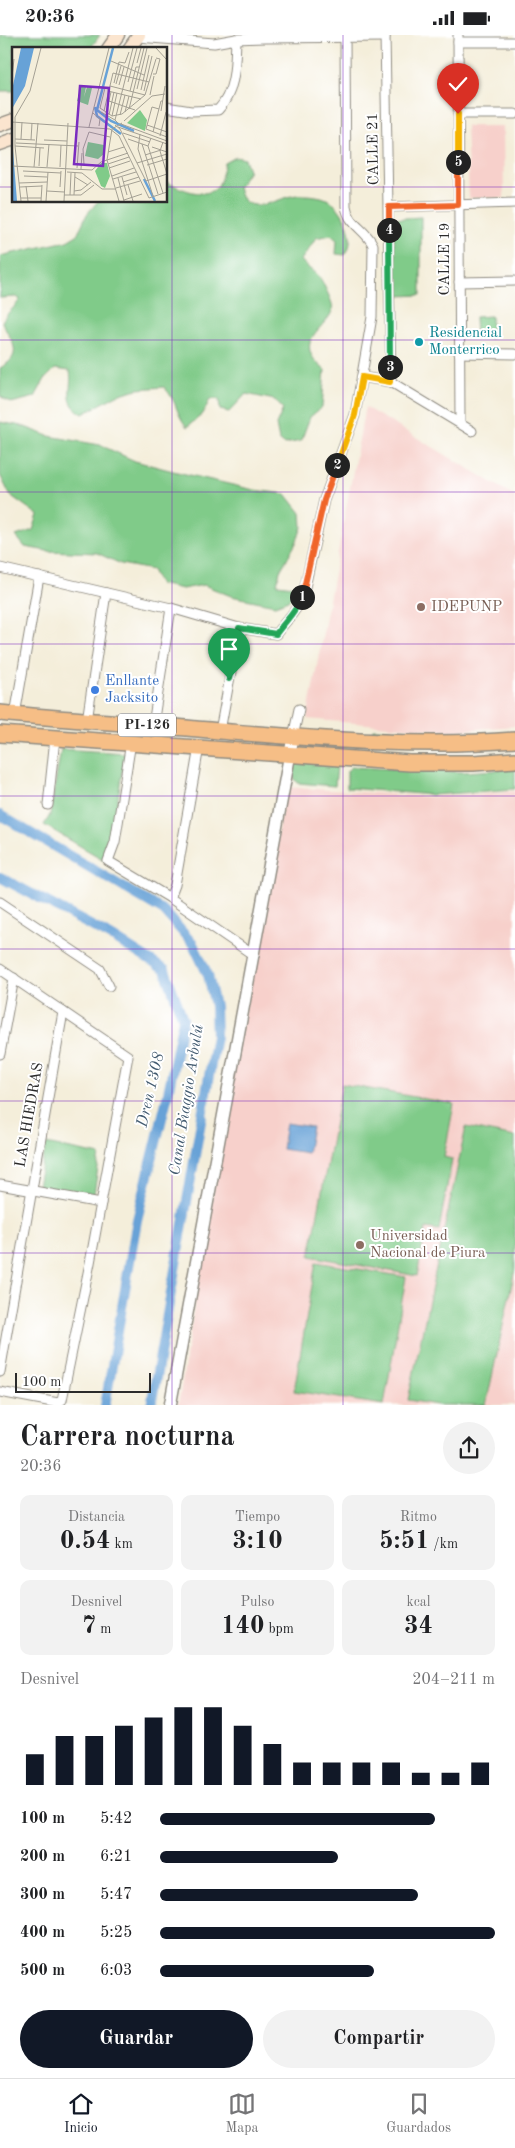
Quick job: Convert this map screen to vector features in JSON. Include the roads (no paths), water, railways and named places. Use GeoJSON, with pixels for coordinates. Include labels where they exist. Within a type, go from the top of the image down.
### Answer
{"type":"FeatureCollection","features":[{"type":"Feature","properties":{"kind":"highway","name":"PI-126"},"geometry":{"type":"LineString","coordinates":[[7,714],[293,737]]}},
{"type":"Feature","properties":{"kind":"highway","name":"PI-126"},"geometry":{"type":"LineString","coordinates":[[0,734],[131,742],[289,755]]}},
{"type":"Feature","properties":{"kind":"highway"},"geometry":{"type":"LineString","coordinates":[[293,737],[472,744],[515,740]]}},
{"type":"Feature","properties":{"kind":"highway"},"geometry":{"type":"LineString","coordinates":[[289,755],[410,763],[473,763],[515,760]]}},
{"type":"Feature","properties":{"kind":"main road"},"geometry":{"type":"LineString","coordinates":[[109,47],[118,35]]}},
{"type":"Feature","properties":{"kind":"main road"},"geometry":{"type":"LineString","coordinates":[[131,47],[139,36]]}},
{"type":"Feature","properties":{"kind":"main road"},"geometry":{"type":"LineString","coordinates":[[0,125],[12,121]]}},
{"type":"Feature","properties":{"kind":"main road"},"geometry":{"type":"LineString","coordinates":[[0,144],[12,140]]}},
{"type":"Feature","properties":{"kind":"street"},"geometry":{"type":"LineString","coordinates":[[139,36],[214,43],[236,39],[385,36]]}},
{"type":"Feature","properties":{"kind":"street","name":"CALLE 21"},"geometry":{"type":"LineString","coordinates":[[385,36],[389,207],[390,382]]}},
{"type":"Feature","properties":{"kind":"street"},"geometry":{"type":"LineString","coordinates":[[0,568],[171,609],[239,628],[276,634],[297,611],[303,596],[324,500],[355,415],[372,317],[373,250],[369,236],[350,219],[346,205],[345,37]]}},
{"type":"Feature","properties":{"kind":"street"},"geometry":{"type":"LineString","coordinates":[[168,107],[190,111],[218,110],[225,103],[234,78],[236,39]]}},
{"type":"Feature","properties":{"kind":"street"},"geometry":{"type":"LineString","coordinates":[[458,39],[515,42]]}},
{"type":"Feature","properties":{"kind":"street","name":"CALLE 19"},"geometry":{"type":"LineString","coordinates":[[458,39],[460,422]]}},
{"type":"Feature","properties":{"kind":"street"},"geometry":{"type":"LineString","coordinates":[[458,114],[515,114]]}},
{"type":"Feature","properties":{"kind":"street"},"geometry":{"type":"LineString","coordinates":[[389,207],[515,203]]}},
{"type":"Feature","properties":{"kind":"street"},"geometry":{"type":"LineString","coordinates":[[459,282],[515,281]]}},
{"type":"Feature","properties":{"kind":"street"},"geometry":{"type":"LineString","coordinates":[[460,353],[515,354]]}},
{"type":"Feature","properties":{"kind":"street"},"geometry":{"type":"LineString","coordinates":[[362,377],[390,382],[460,422],[472,431]]}},
{"type":"Feature","properties":{"kind":"street"},"geometry":{"type":"LineString","coordinates":[[7,714],[39,577]]}},
{"type":"Feature","properties":{"kind":"street"},"geometry":{"type":"LineString","coordinates":[[87,721],[106,593]]}},
{"type":"Feature","properties":{"kind":"street"},"geometry":{"type":"LineString","coordinates":[[153,725],[171,609]]}},
{"type":"Feature","properties":{"kind":"street"},"geometry":{"type":"LineString","coordinates":[[220,731],[239,628]]}},
{"type":"Feature","properties":{"kind":"street"},"geometry":{"type":"LineString","coordinates":[[170,1405],[252,954],[299,709]]}},
{"type":"Feature","properties":{"kind":"street"},"geometry":{"type":"LineString","coordinates":[[48,805],[55,738]]}},
{"type":"Feature","properties":{"kind":"street"},"geometry":{"type":"LineString","coordinates":[[131,742],[115,842],[108,861],[170,898],[252,954]]}},
{"type":"Feature","properties":{"kind":"street"},"geometry":{"type":"LineString","coordinates":[[170,898],[175,885],[198,747]]}},
{"type":"Feature","properties":{"kind":"street"},"geometry":{"type":"LineString","coordinates":[[0,902],[100,969],[110,986]]}},
{"type":"Feature","properties":{"kind":"street"},"geometry":{"type":"LineString","coordinates":[[0,969],[128,1056],[62,1401],[58,1403],[0,1392]]}},
{"type":"Feature","properties":{"kind":"street"},"geometry":{"type":"LineString","coordinates":[[0,1054],[14,978]]}},
{"type":"Feature","properties":{"kind":"street","name":"LAS HIEDRAS"},"geometry":{"type":"LineString","coordinates":[[0,1372],[63,1012]]}},
{"type":"Feature","properties":{"kind":"street"},"geometry":{"type":"LineString","coordinates":[[0,1185],[101,1203]]}},
{"type":"Feature","properties":{"kind":"water"},"geometry":{"type":"Polygon","coordinates":[[[286,1123],[312,1127],[307,1153],[282,1149],[286,1123]]]}},
{"type":"Feature","properties":{"kind":"waterway","name":"Canal Biaggio Arbulú"},"geometry":{"type":"LineString","coordinates":[[0,815],[164,911],[193,944],[208,975],[215,1006],[216,1036],[151,1405]]}},
{"type":"Feature","properties":{"kind":"waterway","name":"Dren 1308"},"geometry":{"type":"LineString","coordinates":[[0,877],[114,938],[165,970],[183,1019],[167,1098],[137,1220],[105,1405]]}},
{"type":"Feature","properties":{"kind":"place","name":"Residencial Monterrico"},"geometry":{"type":"Point","coordinates":[419,342]}},
{"type":"Feature","properties":{"kind":"place","name":"IDEPUNP"},"geometry":{"type":"Point","coordinates":[421,607]}},
{"type":"Feature","properties":{"kind":"place","name":"Enllante Jacksito"},"geometry":{"type":"Point","coordinates":[95,690]}},
{"type":"Feature","properties":{"kind":"place","name":"Universidad Nacional de Piura"},"geometry":{"type":"Point","coordinates":[360,1245]}}]}
